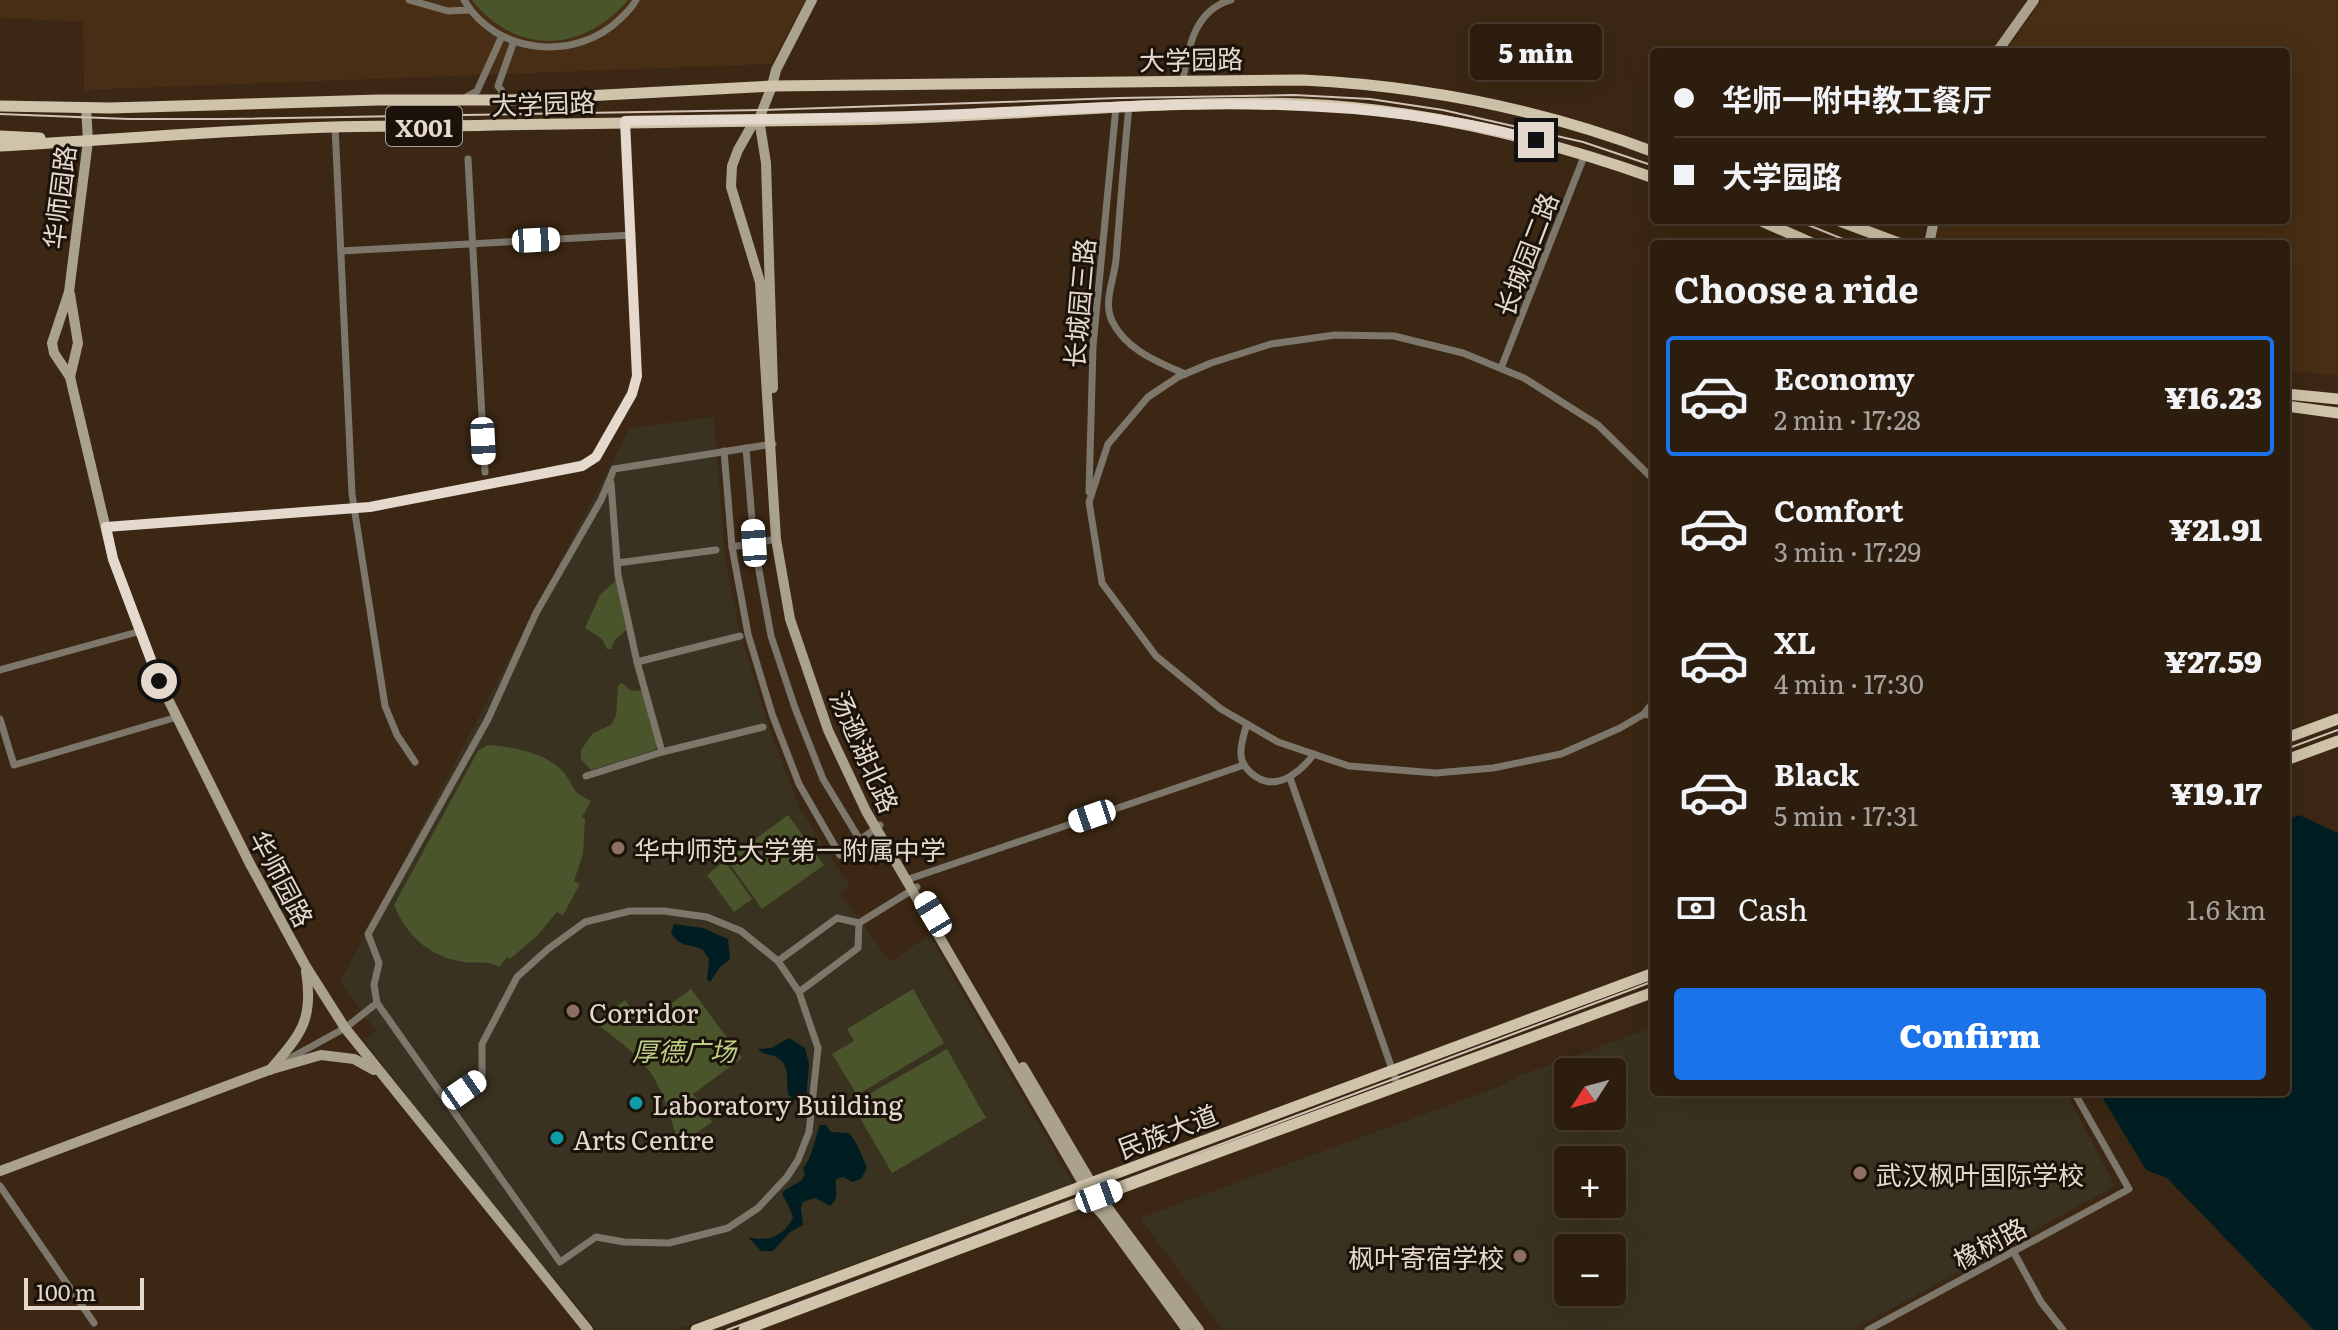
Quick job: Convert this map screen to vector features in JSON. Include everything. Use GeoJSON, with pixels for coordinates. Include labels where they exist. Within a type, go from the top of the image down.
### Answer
{"type":"FeatureCollection","features":[{"type":"Feature","properties":{"kind":"main road","name":"汤逊湖北路"},"geometry":{"type":"LineString","coordinates":[[812,0],[776,70],[759,119],[738,150],[732,166],[731,187],[760,282],[778,539],[796,618],[828,714],[878,827],[1103,1215],[1187,1330]]}},
{"type":"Feature","properties":{"kind":"main road"},"geometry":{"type":"LineString","coordinates":[[2000,48],[2034,0]]}},
{"type":"Feature","properties":{"kind":"main road","name":"大学园路"},"geometry":{"type":"LineString","coordinates":[[0,106],[86,108],[510,100],[772,86],[1303,80],[1387,86],[1523,111],[1650,150]]}},
{"type":"Feature","properties":{"kind":"main road","name":"大学园路"},"geometry":{"type":"LineString","coordinates":[[0,146],[335,126],[838,120],[1122,107],[1277,104],[1367,109],[1511,134],[1585,153],[1650,177]]}},
{"type":"Feature","properties":{"kind":"main road","name":"华师园路"},"geometry":{"type":"LineString","coordinates":[[69,292],[88,141],[86,108]]}},
{"type":"Feature","properties":{"kind":"main road","name":"汤逊湖北路"},"geometry":{"type":"LineString","coordinates":[[759,119],[766,163],[772,444]]}},
{"type":"Feature","properties":{"kind":"main road"},"geometry":{"type":"LineString","coordinates":[[0,136],[88,141]]}},
{"type":"Feature","properties":{"kind":"main road"},"geometry":{"type":"LineString","coordinates":[[1768,224],[1805,240]]}},
{"type":"Feature","properties":{"kind":"main road"},"geometry":{"type":"LineString","coordinates":[[1848,224],[1890,240]]}},
{"type":"Feature","properties":{"kind":"main road"},"geometry":{"type":"LineString","coordinates":[[69,292],[78,343],[70,377]]}},
{"type":"Feature","properties":{"kind":"main road"},"geometry":{"type":"LineString","coordinates":[[69,292],[52,343],[54,353],[70,377]]}},
{"type":"Feature","properties":{"kind":"main road","name":"华师园路"},"geometry":{"type":"LineString","coordinates":[[70,377],[113,559],[177,717],[249,862],[305,965],[345,1028],[588,1330]]}},
{"type":"Feature","properties":{"kind":"main road"},"geometry":{"type":"LineString","coordinates":[[2290,394],[2338,399]]}},
{"type":"Feature","properties":{"kind":"main road"},"geometry":{"type":"LineString","coordinates":[[2290,407],[2338,413]]}},
{"type":"Feature","properties":{"kind":"main road"},"geometry":{"type":"LineString","coordinates":[[2290,737],[2338,719]]}},
{"type":"Feature","properties":{"kind":"main road"},"geometry":{"type":"LineString","coordinates":[[2290,759],[2338,741]]}},
{"type":"Feature","properties":{"kind":"main road"},"geometry":{"type":"LineString","coordinates":[[269,1070],[298,1038],[310,999],[305,965]]}},
{"type":"Feature","properties":{"kind":"main road","name":"民族大道"},"geometry":{"type":"LineString","coordinates":[[696,1330],[1650,974]]}},
{"type":"Feature","properties":{"kind":"main road","name":"民族大道"},"geometry":{"type":"LineString","coordinates":[[744,1330],[1650,993]]}},
{"type":"Feature","properties":{"kind":"main road"},"geometry":{"type":"LineString","coordinates":[[0,1171],[269,1070],[321,1055],[354,1059],[379,1073]]}},
{"type":"Feature","properties":{"kind":"main road","name":"汤逊湖北路"},"geometry":{"type":"LineString","coordinates":[[1094,1198],[1199,1330]]}},
{"type":"Feature","properties":{"kind":"street"},"geometry":{"type":"LineString","coordinates":[[409,0],[448,11],[469,10]]}},
{"type":"Feature","properties":{"kind":"street"},"geometry":{"type":"LineString","coordinates":[[464,0],[469,10],[487,27],[514,41],[543,48],[577,45],[608,30],[636,0]]}},
{"type":"Feature","properties":{"kind":"street"},"geometry":{"type":"LineString","coordinates":[[1183,80],[1194,31],[1216,4],[1231,0]]}},
{"type":"Feature","properties":{"kind":"street"},"geometry":{"type":"LineString","coordinates":[[457,100],[477,91],[502,36]]}},
{"type":"Feature","properties":{"kind":"street"},"geometry":{"type":"LineString","coordinates":[[510,100],[498,86],[514,41]]}},
{"type":"Feature","properties":{"kind":"street","name":"长城园三路"},"geometry":{"type":"LineString","coordinates":[[1122,107],[1116,264],[1108,306],[1112,321],[1126,341],[1150,359],[1185,374]]}},
{"type":"Feature","properties":{"kind":"street","name":"长城园三路"},"geometry":{"type":"LineString","coordinates":[[1122,107],[1093,346],[1089,502],[1102,583],[1156,656],[1221,709],[1278,742],[1349,766],[1436,773],[1493,768],[1561,754],[1644,714]]}},
{"type":"Feature","properties":{"kind":"street"},"geometry":{"type":"LineString","coordinates":[[106,527],[354,509],[582,466],[596,457],[632,394],[637,376],[625,121]]}},
{"type":"Feature","properties":{"kind":"street"},"geometry":{"type":"LineString","coordinates":[[335,126],[354,509],[385,706],[397,735],[415,762]]}},
{"type":"Feature","properties":{"kind":"street","name":"长城园二路"},"geometry":{"type":"LineString","coordinates":[[1501,368],[1585,153]]}},
{"type":"Feature","properties":{"kind":"street"},"geometry":{"type":"LineString","coordinates":[[468,159],[485,472]]}},
{"type":"Feature","properties":{"kind":"street"},"geometry":{"type":"LineString","coordinates":[[341,251],[632,235]]}},
{"type":"Feature","properties":{"kind":"street"},"geometry":{"type":"LineString","coordinates":[[1089,502],[1108,444],[1148,397],[1185,374],[1211,363],[1271,344],[1335,335],[1394,336],[1463,353],[1524,378],[1598,425],[1650,476]]}},
{"type":"Feature","properties":{"kind":"street"},"geometry":{"type":"LineString","coordinates":[[614,469],[772,444]]}},
{"type":"Feature","properties":{"kind":"street"},"geometry":{"type":"LineString","coordinates":[[746,448],[754,543],[771,636],[823,779],[860,840]]}},
{"type":"Feature","properties":{"kind":"street"},"geometry":{"type":"LineString","coordinates":[[724,451],[732,547],[748,634],[772,714],[799,784],[840,855],[878,827]]}},
{"type":"Feature","properties":{"kind":"street"},"geometry":{"type":"LineString","coordinates":[[614,469],[610,490],[617,563],[637,662],[662,752]]}},
{"type":"Feature","properties":{"kind":"street"},"geometry":{"type":"LineString","coordinates":[[446,1102],[482,1077],[482,1044],[517,977],[548,949],[585,922],[630,911],[664,911],[707,917],[741,931],[778,961],[799,992],[818,1048],[809,1132],[798,1160],[771,1197],[728,1228],[669,1243],[624,1242],[596,1237],[560,1262],[446,1102],[377,1003],[374,985],[379,963],[368,934],[488,719],[536,613],[601,500],[614,469]]}},
{"type":"Feature","properties":{"kind":"street"},"geometry":{"type":"LineString","coordinates":[[732,547],[778,539]]}},
{"type":"Feature","properties":{"kind":"street"},"geometry":{"type":"LineString","coordinates":[[617,563],[716,550]]}},
{"type":"Feature","properties":{"kind":"street"},"geometry":{"type":"LineString","coordinates":[[0,670],[141,631]]}},
{"type":"Feature","properties":{"kind":"street"},"geometry":{"type":"LineString","coordinates":[[637,662],[740,636]]}},
{"type":"Feature","properties":{"kind":"street"},"geometry":{"type":"LineString","coordinates":[[1650,706],[1644,714],[1650,715]]}},
{"type":"Feature","properties":{"kind":"street"},"geometry":{"type":"LineString","coordinates":[[0,719],[14,765],[177,717]]}},
{"type":"Feature","properties":{"kind":"street"},"geometry":{"type":"LineString","coordinates":[[1247,724],[1241,757],[1244,765],[1257,778],[1281,782],[1290,778],[1314,754]]}},
{"type":"Feature","properties":{"kind":"street"},"geometry":{"type":"LineString","coordinates":[[586,776],[662,752],[763,727]]}},
{"type":"Feature","properties":{"kind":"street"},"geometry":{"type":"LineString","coordinates":[[778,961],[837,918],[859,923],[912,884],[1244,765]]}},
{"type":"Feature","properties":{"kind":"street"},"geometry":{"type":"LineString","coordinates":[[1290,778],[1398,1086]]}},
{"type":"Feature","properties":{"kind":"street"},"geometry":{"type":"LineString","coordinates":[[799,992],[858,948],[859,923]]}},
{"type":"Feature","properties":{"kind":"street"},"geometry":{"type":"LineString","coordinates":[[269,1070],[345,1028],[377,1003]]}},
{"type":"Feature","properties":{"kind":"street","name":"橡树路"},"geometry":{"type":"LineString","coordinates":[[1868,1330],[2129,1189],[2076,1096]]}},
{"type":"Feature","properties":{"kind":"street"},"geometry":{"type":"LineString","coordinates":[[0,1186],[94,1323]]}},
{"type":"Feature","properties":{"kind":"street"},"geometry":{"type":"LineString","coordinates":[[2013,1251],[2041,1302],[2063,1330]]}},
{"type":"Feature","properties":{"kind":"shaded area"},"geometry":{"type":"Polygon","coordinates":[[[0,0],[806,0],[771,64],[84,90],[83,22],[0,18],[0,0]]]}},
{"type":"Feature","properties":{"kind":"shaded area"},"geometry":{"type":"Polygon","coordinates":[[[2042,0],[2338,0],[2338,376],[2290,370],[2290,240],[1934,240],[1938,224],[2290,224],[2290,48],[2008,48],[2042,0]]]}},
{"type":"Feature","properties":{"kind":"shaded area","name":"华中师范大学第一附属中学"},"geometry":{"type":"Polygon","coordinates":[[[714,417],[725,558],[739,629],[771,734],[800,808],[850,887],[840,893],[890,962],[929,935],[1073,1183],[675,1330],[597,1330],[466,1172],[363,1039],[376,1031],[340,982],[630,428],[714,417]]]}},
{"type":"Feature","properties":{"kind":"shaded area","name":"武汉枫叶国际学校"},"geometry":{"type":"Polygon","coordinates":[[[1650,1028],[1650,1096],[2068,1096],[2115,1186],[1852,1330],[1223,1330],[1140,1218],[1501,1086],[1554,1063],[1554,1130],[1626,1130],[1626,1058],[1568,1058],[1650,1028]]]}},
{"type":"Feature","properties":{"kind":"green space"},"geometry":{"type":"Polygon","coordinates":[[[472,0],[628,0],[610,18],[591,30],[550,41],[529,39],[509,31],[489,18],[472,0]]]}},
{"type":"Feature","properties":{"kind":"green space"},"geometry":{"type":"Polygon","coordinates":[[[616,580],[626,630],[615,640],[611,649],[607,649],[602,639],[585,628],[600,595],[616,580]]]}},
{"type":"Feature","properties":{"kind":"green space"},"geometry":{"type":"Polygon","coordinates":[[[622,683],[630,690],[642,691],[657,746],[655,750],[591,770],[581,759],[581,750],[593,733],[611,725],[616,716],[618,686],[622,683]]]}},
{"type":"Feature","properties":{"kind":"green space"},"geometry":{"type":"Polygon","coordinates":[[[488,745],[540,756],[558,767],[577,792],[591,801],[582,817],[585,819],[583,854],[574,881],[580,884],[563,915],[557,912],[538,935],[510,959],[507,957],[499,967],[485,962],[463,962],[430,950],[412,935],[394,905],[478,751],[488,745]]]}},
{"type":"Feature","properties":{"kind":"green space"},"geometry":{"type":"Polygon","coordinates":[[[788,815],[824,865],[762,909],[727,860],[788,815]]]}},
{"type":"Feature","properties":{"kind":"green space"},"geometry":{"type":"Polygon","coordinates":[[[725,861],[752,899],[734,912],[707,875],[725,861]]]}},
{"type":"Feature","properties":{"kind":"green space","name":"厚德广场"},"geometry":{"type":"Polygon","coordinates":[[[691,989],[742,1058],[693,1094],[712,1122],[679,1145],[653,1076],[635,1055],[594,1022],[625,1000],[644,1024],[691,989]]]}},
{"type":"Feature","properties":{"kind":"green space"},"geometry":{"type":"Polygon","coordinates":[[[913,989],[944,1043],[857,1095],[832,1054],[854,1041],[847,1029],[913,989]]]}},
{"type":"Feature","properties":{"kind":"green space"},"geometry":{"type":"Polygon","coordinates":[[[947,1049],[986,1118],[892,1173],[852,1104],[947,1049]]]}},
{"type":"Feature","properties":{"kind":"water"},"geometry":{"type":"Polygon","coordinates":[[[2299,815],[2338,833],[2338,1330],[2314,1330],[2167,1178],[2146,1170],[2101,1096],[2290,1096],[2290,818],[2299,815]]]}},
{"type":"Feature","properties":{"kind":"water"},"geometry":{"type":"Polygon","coordinates":[[[674,924],[703,928],[728,939],[730,959],[710,982],[707,979],[709,959],[703,950],[677,941],[671,932],[674,924]]]}},
{"type":"Feature","properties":{"kind":"water"},"geometry":{"type":"Polygon","coordinates":[[[789,1038],[805,1048],[809,1064],[806,1101],[794,1100],[788,1094],[784,1064],[758,1049],[771,1048],[789,1038]]]}},
{"type":"Feature","properties":{"kind":"water"},"geometry":{"type":"Polygon","coordinates":[[[820,1125],[826,1125],[831,1132],[849,1133],[867,1168],[861,1179],[852,1182],[843,1177],[836,1179],[836,1197],[830,1206],[815,1198],[803,1202],[803,1225],[790,1232],[773,1251],[761,1251],[748,1237],[762,1239],[775,1236],[789,1224],[793,1217],[782,1194],[802,1180],[805,1174],[803,1168],[811,1155],[820,1125]]]}},
{"type":"Feature","properties":{"kind":"tram line"},"geometry":{"type":"LineString","coordinates":[[0,114],[223,119],[762,110],[1294,95],[1370,99],[1443,110],[1583,142],[1650,165]]}},
{"type":"Feature","properties":{"kind":"tram line"},"geometry":{"type":"LineString","coordinates":[[1806,224],[1845,240]]}},
{"type":"Feature","properties":{"kind":"railway"},"geometry":{"type":"LineString","coordinates":[[2290,748],[2338,730]]}},
{"type":"Feature","properties":{"kind":"railway"},"geometry":{"type":"LineString","coordinates":[[727,1330],[1650,983]]}},
{"type":"Feature","properties":{"kind":"place","name":"华中师范大学第一附属中学"},"geometry":{"type":"Point","coordinates":[618,848]}},
{"type":"Feature","properties":{"kind":"place","name":"Corridor"},"geometry":{"type":"Point","coordinates":[573,1011]}},
{"type":"Feature","properties":{"kind":"place","name":"Laboratory Building"},"geometry":{"type":"Point","coordinates":[636,1103]}},
{"type":"Feature","properties":{"kind":"place","name":"Arts Centre"},"geometry":{"type":"Point","coordinates":[557,1138]}},
{"type":"Feature","properties":{"kind":"place","name":"武汉枫叶国际学校"},"geometry":{"type":"Point","coordinates":[1860,1173]}},
{"type":"Feature","properties":{"kind":"place","name":"枫叶寄宿学校"},"geometry":{"type":"Point","coordinates":[1520,1256]}},
{"type":"Feature","properties":{"kind":"route"},"geometry":{"type":"LineString","coordinates":[[159,681],[113,559],[106,527],[370,507],[582,466],[596,457],[632,394],[637,376],[625,121],[838,120],[1129,106],[1305,104],[1456,122],[1536,140]]}}]}
